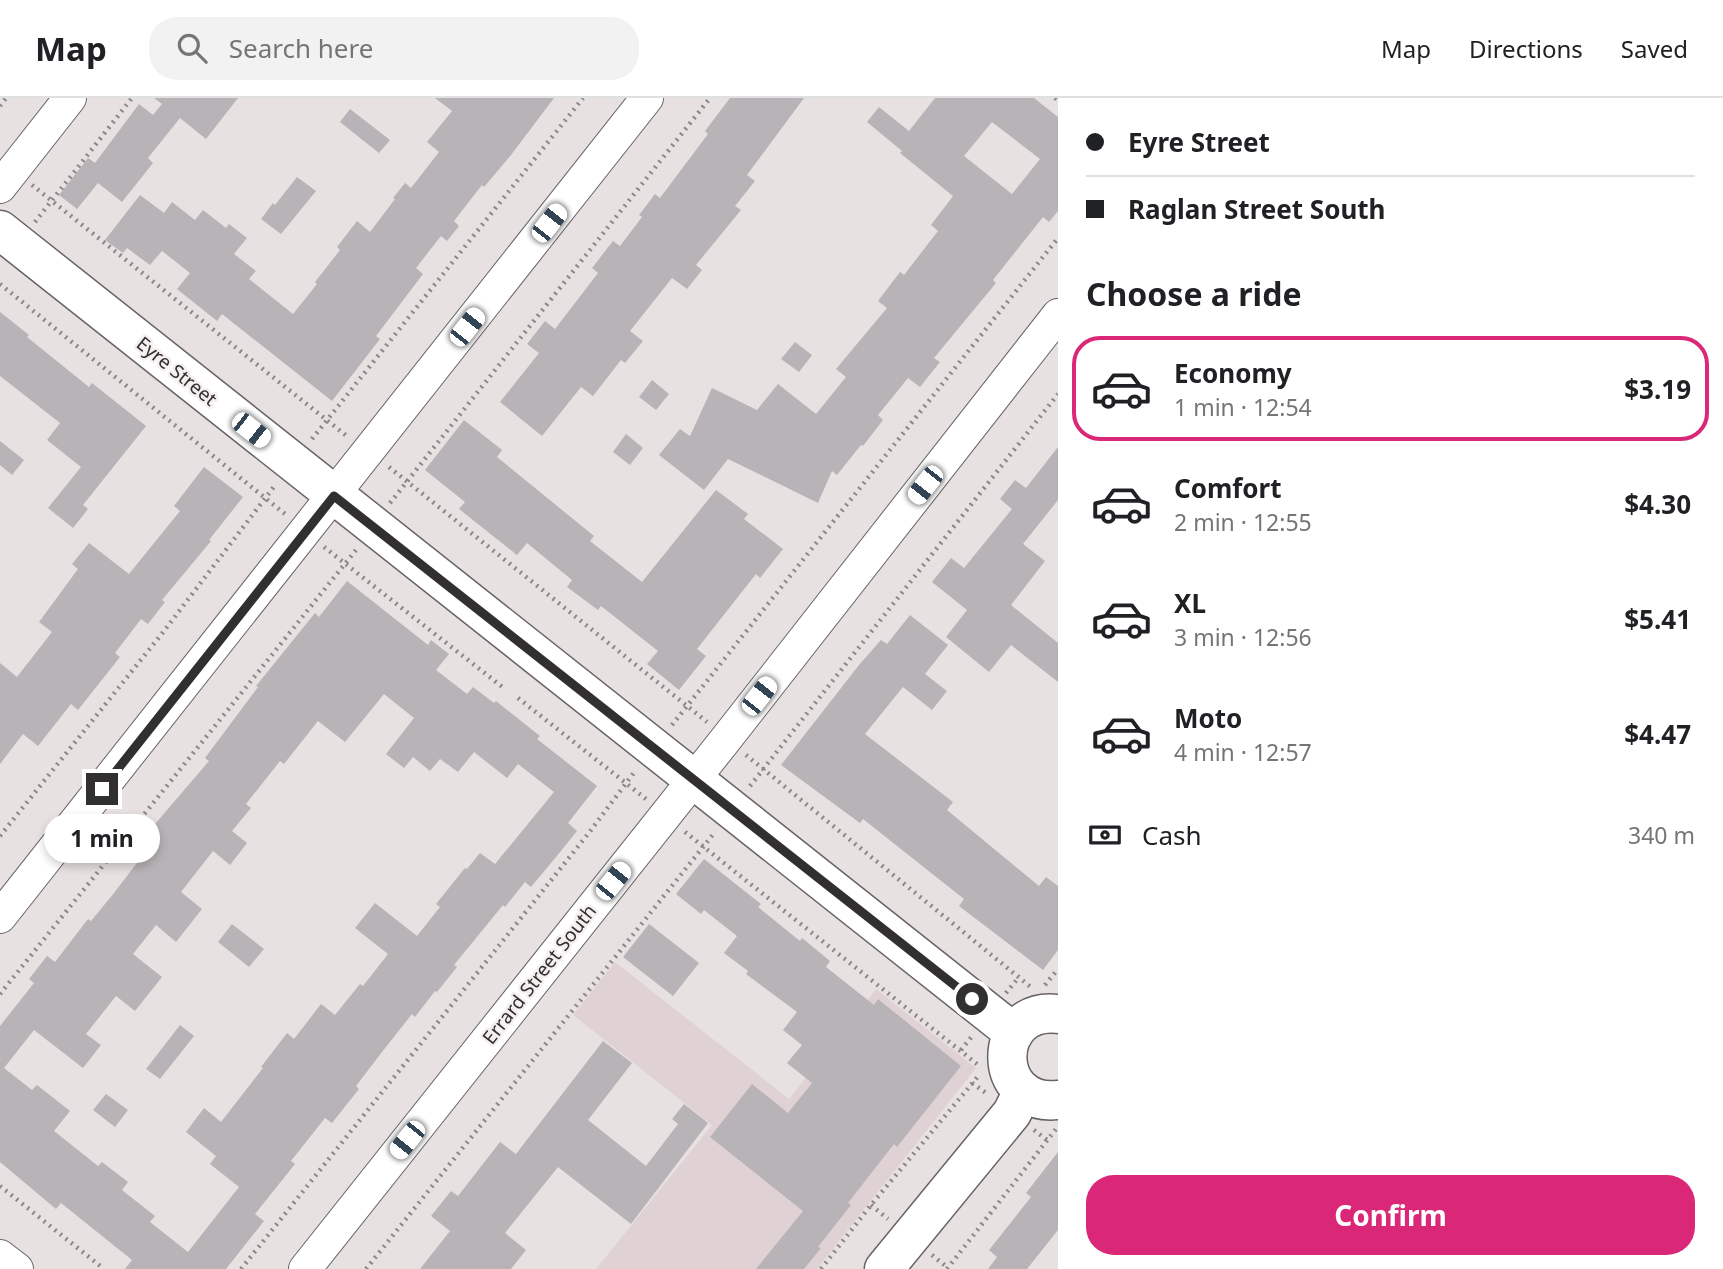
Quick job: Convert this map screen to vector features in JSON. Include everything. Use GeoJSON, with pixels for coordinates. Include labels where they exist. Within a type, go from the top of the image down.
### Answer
{"type":"FeatureCollection","features":[{"type":"Feature","properties":{"kind":"main road","name":"Eyre Street"},"geometry":{"type":"LineString","coordinates":[[9,237],[1014,1033]]}},
{"type":"Feature","properties":{"kind":"main road"},"geometry":{"type":"LineString","coordinates":[[1040,1096],[1014,1082],[1008,1070],[1008,1044],[1014,1033],[1030,1018],[1040,1014],[1058,1014]]}},
{"type":"Feature","properties":{"kind":"main road"},"geometry":{"type":"LineString","coordinates":[[884,1269],[1012,1113],[1040,1096]]}},
{"type":"Feature","properties":{"kind":"street"},"geometry":{"type":"LineString","coordinates":[[0,187],[70,98]]}},
{"type":"Feature","properties":{"kind":"street"},"geometry":{"type":"LineString","coordinates":[[0,917],[648,98]]}},
{"type":"Feature","properties":{"kind":"street","name":"Errard Street South"},"geometry":{"type":"LineString","coordinates":[[304,1269],[1058,316]]}},
{"type":"Feature","properties":{"kind":"street"},"geometry":{"type":"LineString","coordinates":[[0,1256],[17,1269]]}},
{"type":"Feature","properties":{"kind":"path"},"geometry":{"type":"LineString","coordinates":[[0,106],[6,98]]}},
{"type":"Feature","properties":{"kind":"path"},"geometry":{"type":"LineString","coordinates":[[9,237],[52,201],[132,98]]}},
{"type":"Feature","properties":{"kind":"path"},"geometry":{"type":"LineString","coordinates":[[0,836],[583,98]]}},
{"type":"Feature","properties":{"kind":"path"},"geometry":{"type":"LineString","coordinates":[[0,994],[345,564],[372,525],[710,98]]}},
{"type":"Feature","properties":{"kind":"path"},"geometry":{"type":"LineString","coordinates":[[36,188],[327,421],[408,482],[1039,993],[1057,971]]}},
{"type":"Feature","properties":{"kind":"path"},"geometry":{"type":"LineString","coordinates":[[241,1269],[1058,238]]}},
{"type":"Feature","properties":{"kind":"path"},"geometry":{"type":"LineString","coordinates":[[0,284],[305,533],[505,689]]}},
{"type":"Feature","properties":{"kind":"path"},"geometry":{"type":"LineString","coordinates":[[366,1269],[1058,394]]}},
{"type":"Feature","properties":{"kind":"path"},"geometry":{"type":"LineString","coordinates":[[518,698],[984,1069],[821,1269]]}},
{"type":"Feature","properties":{"kind":"path"},"geometry":{"type":"LineString","coordinates":[[947,1269],[1058,1127]]}},
{"type":"Feature","properties":{"kind":"path"},"geometry":{"type":"LineString","coordinates":[[0,1186],[104,1269]]}},
{"type":"Feature","properties":{"kind":"shaded area"},"geometry":{"type":"Polygon","coordinates":[[[615,962],[789,1099],[876,989],[976,1068],[817,1269],[596,1269],[712,1125],[573,1015],[615,962]]]}},
{"type":"Feature","properties":{"kind":"building"},"geometry":{"type":"Polygon","coordinates":[[[154,98],[238,98],[206,139],[180,118],[148,158],[153,163],[122,202],[98,183],[77,209],[59,195],[88,158],[95,163],[139,104],[153,115],[162,104],[154,98]]]}},
{"type":"Feature","properties":{"kind":"building"},"geometry":{"type":"Polygon","coordinates":[[[435,98],[554,98],[511,155],[484,187],[482,185],[454,221],[459,226],[447,241],[441,236],[416,268],[423,274],[376,336],[380,339],[332,401],[222,314],[217,321],[177,289],[190,273],[162,251],[150,265],[127,248],[123,253],[105,240],[140,195],[164,213],[172,202],[195,220],[203,210],[226,228],[229,224],[247,238],[234,254],[256,271],[249,279],[293,314],[317,284],[315,282],[340,250],[337,247],[357,221],[370,232],[405,183],[411,188],[439,152],[427,142],[452,111],[435,98]]]}},
{"type":"Feature","properties":{"kind":"building"},"geometry":{"type":"Polygon","coordinates":[[[730,98],[804,98],[747,175],[755,181],[735,206],[741,210],[696,265],[702,270],[687,289],[672,278],[630,331],[643,341],[625,363],[621,360],[593,396],[581,387],[542,436],[500,402],[539,353],[527,344],[545,321],[555,329],[598,273],[592,268],[613,241],[620,246],[655,194],[660,198],[708,134],[705,131],[730,98]]]}},
{"type":"Feature","properties":{"kind":"building"},"geometry":{"type":"Polygon","coordinates":[[[935,98],[1034,98],[1058,117],[1058,211],[1049,222],[1043,217],[993,280],[996,283],[934,358],[940,362],[920,387],[908,378],[878,415],[883,420],[863,446],[861,445],[837,475],[832,471],[818,503],[728,459],[704,490],[659,455],[680,429],[690,436],[712,388],[757,410],[778,384],[816,414],[846,377],[836,369],[887,308],[878,301],[900,272],[904,275],[938,231],[931,225],[953,196],[867,122],[879,107],[909,131],[935,98]],[[992,122],[964,156],[1012,194],[1040,159],[992,122]]]}},
{"type":"Feature","properties":{"kind":"building"},"geometry":{"type":"Polygon","coordinates":[[[350,109],[390,140],[379,153],[340,122],[350,109]]]}},
{"type":"Feature","properties":{"kind":"building"},"geometry":{"type":"Polygon","coordinates":[[[297,177],[316,191],[281,234],[261,219],[297,177]]]}},
{"type":"Feature","properties":{"kind":"building"},"geometry":{"type":"Polygon","coordinates":[[[0,312],[89,387],[92,383],[146,426],[83,505],[88,509],[73,528],[48,508],[81,467],[47,440],[60,423],[0,376],[0,312]]]}},
{"type":"Feature","properties":{"kind":"building"},"geometry":{"type":"Polygon","coordinates":[[[795,342],[812,355],[799,372],[781,359],[795,342]]]}},
{"type":"Feature","properties":{"kind":"building"},"geometry":{"type":"Polygon","coordinates":[[[652,380],[669,394],[656,410],[639,397],[652,380]]]}},
{"type":"Feature","properties":{"kind":"building"},"geometry":{"type":"Polygon","coordinates":[[[464,420],[502,450],[497,457],[594,536],[590,541],[642,582],[716,490],[748,514],[744,519],[783,549],[760,578],[756,574],[697,649],[706,656],[679,690],[647,664],[658,651],[601,606],[598,610],[567,587],[572,580],[527,543],[517,555],[459,509],[465,502],[425,470],[464,420]]]}},
{"type":"Feature","properties":{"kind":"building"},"geometry":{"type":"Polygon","coordinates":[[[626,434],[643,448],[630,465],[613,452],[626,434]]]}},
{"type":"Feature","properties":{"kind":"building"},"geometry":{"type":"Polygon","coordinates":[[[0,441],[24,460],[12,475],[0,465],[0,441]]]}},
{"type":"Feature","properties":{"kind":"building"},"geometry":{"type":"Polygon","coordinates":[[[1058,447],[1058,500],[1023,544],[1045,561],[1011,605],[1058,643],[1058,682],[1011,645],[989,672],[946,637],[967,610],[932,582],[951,558],[964,568],[1012,509],[1000,499],[1015,480],[1026,488],[1058,447]]]}},
{"type":"Feature","properties":{"kind":"building"},"geometry":{"type":"Polygon","coordinates":[[[204,467],[243,497],[162,600],[165,602],[148,624],[141,619],[115,653],[120,657],[78,710],[71,704],[38,746],[23,734],[0,764],[0,663],[17,677],[52,632],[39,622],[78,569],[72,564],[89,543],[129,574],[180,511],[174,506],[204,467]]]}},
{"type":"Feature","properties":{"kind":"building"},"geometry":{"type":"Polygon","coordinates":[[[347,581],[428,645],[431,640],[449,654],[436,670],[467,694],[473,687],[494,703],[496,701],[540,736],[537,739],[597,786],[568,823],[577,831],[556,857],[531,887],[525,882],[505,907],[503,905],[454,965],[457,967],[437,992],[435,991],[415,1017],[412,1014],[382,1052],[356,1086],[359,1089],[332,1123],[325,1118],[291,1161],[295,1164],[255,1214],[264,1221],[226,1269],[125,1269],[132,1260],[61,1203],[56,1209],[0,1162],[0,1026],[34,983],[29,979],[47,956],[55,962],[88,919],[91,921],[114,893],[146,851],[137,845],[209,761],[205,758],[258,687],[256,686],[315,613],[319,617],[347,581]],[[384,694],[345,742],[318,721],[284,764],[280,761],[246,804],[251,808],[232,831],[247,843],[230,865],[213,851],[181,892],[202,909],[176,942],[156,925],[133,954],[162,977],[135,1011],[116,996],[86,1034],[101,1045],[83,1068],[34,1030],[4,1068],[32,1090],[37,1085],[70,1111],[54,1131],[98,1166],[102,1162],[128,1182],[122,1190],[155,1216],[150,1222],[188,1252],[239,1187],[210,1164],[216,1156],[186,1132],[204,1108],[221,1122],[287,1033],[294,1039],[321,1004],[335,1015],[360,984],[363,986],[388,954],[355,928],[375,903],[417,936],[440,907],[436,904],[465,868],[467,869],[480,853],[495,864],[554,792],[518,764],[507,778],[474,752],[458,772],[440,759],[430,771],[413,757],[404,768],[386,754],[414,718],[384,694]]]}},
{"type":"Feature","properties":{"kind":"building"},"geometry":{"type":"Polygon","coordinates":[[[910,615],[948,645],[925,674],[947,691],[932,710],[903,687],[865,734],[953,802],[947,810],[1039,886],[1046,877],[1058,886],[1058,950],[1043,970],[959,906],[964,899],[863,819],[860,823],[781,765],[859,665],[881,640],[887,644],[910,615]]]}},
{"type":"Feature","properties":{"kind":"building"},"geometry":{"type":"Polygon","coordinates":[[[704,859],[761,904],[758,907],[800,941],[802,938],[830,961],[826,967],[874,1005],[878,999],[961,1066],[897,1147],[894,1144],[848,1203],[851,1205],[804,1269],[756,1269],[803,1211],[710,1137],[752,1084],[788,1113],[812,1083],[787,1063],[802,1045],[783,1030],[797,1012],[746,974],[748,971],[724,953],[737,936],[704,910],[701,914],[676,894],[704,859]]]}},
{"type":"Feature","properties":{"kind":"building"},"geometry":{"type":"Polygon","coordinates":[[[232,924],[264,949],[249,967],[218,942],[232,924]]]}},
{"type":"Feature","properties":{"kind":"building"},"geometry":{"type":"Polygon","coordinates":[[[649,924],[699,963],[673,996],[623,957],[649,924]]]}},
{"type":"Feature","properties":{"kind":"building"},"geometry":{"type":"Polygon","coordinates":[[[180,1025],[194,1036],[160,1079],[146,1069],[180,1025]]]}},
{"type":"Feature","properties":{"kind":"building"},"geometry":{"type":"Polygon","coordinates":[[[603,1041],[632,1063],[588,1120],[646,1166],[678,1124],[672,1119],[684,1104],[708,1123],[631,1224],[558,1167],[505,1233],[526,1250],[511,1269],[420,1269],[450,1231],[431,1216],[451,1191],[458,1196],[500,1142],[516,1154],[603,1041]]]}},
{"type":"Feature","properties":{"kind":"building"},"geometry":{"type":"Polygon","coordinates":[[[106,1094],[128,1110],[115,1127],[93,1110],[106,1094]]]}},
{"type":"Feature","properties":{"kind":"building"},"geometry":{"type":"Polygon","coordinates":[[[1058,1152],[1058,1230],[1027,1269],[988,1269],[997,1257],[989,1250],[1031,1197],[1026,1193],[1058,1152]]]}},
{"type":"Feature","properties":{"kind":"route"},"geometry":{"type":"LineString","coordinates":[[102,789],[334,496],[972,999]]}}]}
